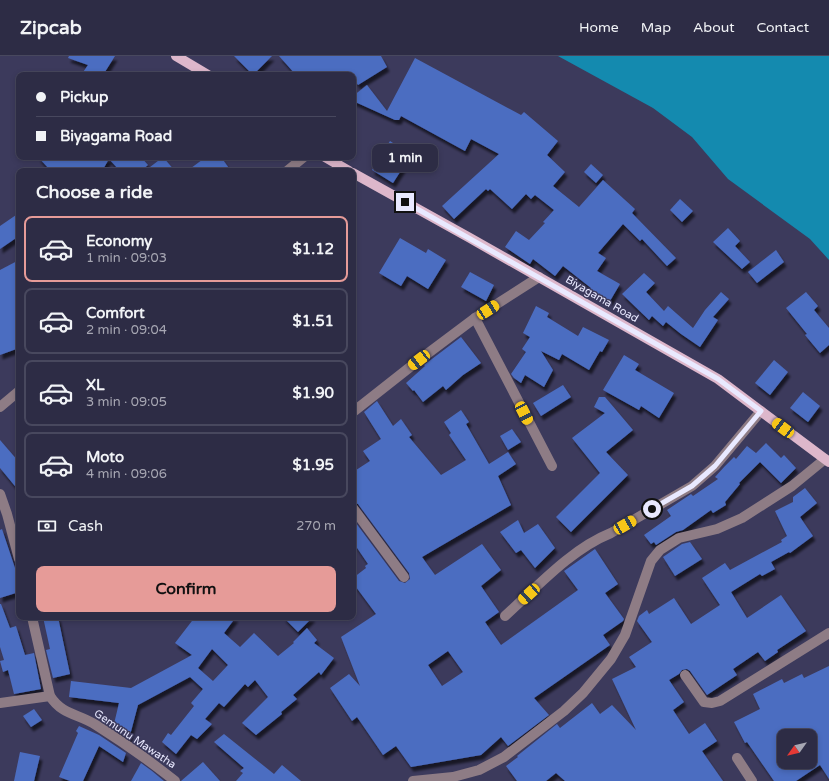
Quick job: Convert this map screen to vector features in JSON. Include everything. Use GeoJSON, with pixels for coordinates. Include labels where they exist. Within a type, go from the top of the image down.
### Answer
{"type":"FeatureCollection","features":[{"type":"Feature","properties":{"kind":"main road"},"geometry":{"type":"LineString","coordinates":[[176,56],[202,72]]}},
{"type":"Feature","properties":{"kind":"main road"},"geometry":{"type":"LineString","coordinates":[[330,160],[344,168]]}},
{"type":"Feature","properties":{"kind":"main road","name":"Biyagama Road"},"geometry":{"type":"LineString","coordinates":[[356,175],[718,379],[827,461]]}},
{"type":"Feature","properties":{"kind":"street"},"geometry":{"type":"LineString","coordinates":[[291,168],[300,160]]}},
{"type":"Feature","properties":{"kind":"street"},"geometry":{"type":"LineString","coordinates":[[356,410],[475,318],[539,277]]}},
{"type":"Feature","properties":{"kind":"street"},"geometry":{"type":"LineString","coordinates":[[475,318],[552,466]]}},
{"type":"Feature","properties":{"kind":"street"},"geometry":{"type":"LineString","coordinates":[[0,407],[16,394]]}},
{"type":"Feature","properties":{"kind":"street"},"geometry":{"type":"LineString","coordinates":[[505,616],[564,562],[598,538],[611,533],[692,486],[715,466],[761,411]]}},
{"type":"Feature","properties":{"kind":"street"},"geometry":{"type":"LineString","coordinates":[[413,781],[452,777],[479,770],[504,757],[583,693],[611,659],[625,635],[651,561],[660,550],[679,538],[717,529],[742,518],[792,486],[827,461]]}},
{"type":"Feature","properties":{"kind":"street"},"geometry":{"type":"LineString","coordinates":[[0,494],[16,547]]}},
{"type":"Feature","properties":{"kind":"street"},"geometry":{"type":"LineString","coordinates":[[356,512],[404,577]]}},
{"type":"Feature","properties":{"kind":"street"},"geometry":{"type":"LineString","coordinates":[[0,703],[50,696],[33,620]]}},
{"type":"Feature","properties":{"kind":"street"},"geometry":{"type":"LineString","coordinates":[[685,674],[704,702],[712,703],[720,701],[829,633]]}},
{"type":"Feature","properties":{"kind":"street","name":"Gemunu Mawatha"},"geometry":{"type":"LineString","coordinates":[[50,696],[55,704],[74,716],[94,724],[156,766],[175,781]]}},
{"type":"Feature","properties":{"kind":"street"},"geometry":{"type":"LineString","coordinates":[[737,758],[752,781]]}},
{"type":"Feature","properties":{"kind":"water"},"geometry":{"type":"Polygon","coordinates":[[[558,56],[829,56],[829,260],[810,239],[728,179],[692,137],[653,108],[558,56]]]}},
{"type":"Feature","properties":{"kind":"building"},"geometry":{"type":"Polygon","coordinates":[[[69,56],[115,56],[105,72],[83,72],[88,65],[68,58],[69,56]]]}},
{"type":"Feature","properties":{"kind":"building"},"geometry":{"type":"Polygon","coordinates":[[[234,56],[272,56],[256,72],[250,72],[234,56]]]}},
{"type":"Feature","properties":{"kind":"building"},"geometry":{"type":"Polygon","coordinates":[[[279,56],[381,56],[387,67],[358,85],[356,82],[356,72],[293,72],[279,56]]]}},
{"type":"Feature","properties":{"kind":"building"},"geometry":{"type":"Polygon","coordinates":[[[415,58],[521,115],[524,112],[558,141],[547,155],[565,172],[553,186],[579,207],[603,180],[635,209],[632,213],[676,258],[667,266],[642,239],[640,241],[623,224],[598,253],[606,258],[597,271],[620,284],[610,301],[590,290],[591,288],[563,266],[555,276],[533,259],[530,264],[505,247],[516,231],[529,240],[545,223],[543,222],[554,210],[535,195],[531,199],[526,194],[512,209],[490,189],[488,191],[486,189],[454,219],[442,206],[499,154],[471,139],[465,151],[401,116],[399,120],[395,120],[356,102],[356,94],[367,85],[387,111],[415,58]]]}},
{"type":"Feature","properties":{"kind":"building"},"geometry":{"type":"Polygon","coordinates":[[[390,141],[411,155],[393,183],[372,170],[390,141]]]}},
{"type":"Feature","properties":{"kind":"building"},"geometry":{"type":"Polygon","coordinates":[[[41,160],[108,160],[104,168],[48,168],[41,160]]]}},
{"type":"Feature","properties":{"kind":"building"},"geometry":{"type":"Polygon","coordinates":[[[110,160],[144,160],[148,165],[144,168],[117,168],[110,160]]]}},
{"type":"Feature","properties":{"kind":"building"},"geometry":{"type":"Polygon","coordinates":[[[159,160],[166,160],[172,168],[149,168],[159,160]]]}},
{"type":"Feature","properties":{"kind":"building"},"geometry":{"type":"Polygon","coordinates":[[[202,160],[223,160],[229,168],[191,168],[202,160]]]}},
{"type":"Feature","properties":{"kind":"building"},"geometry":{"type":"Polygon","coordinates":[[[591,164],[603,175],[596,183],[584,172],[591,164]]]}},
{"type":"Feature","properties":{"kind":"building"},"geometry":{"type":"Polygon","coordinates":[[[680,199],[693,211],[682,222],[670,210],[680,199]]]}},
{"type":"Feature","properties":{"kind":"building"},"geometry":{"type":"Polygon","coordinates":[[[16,215],[16,238],[0,249],[0,226],[16,215]]]}},
{"type":"Feature","properties":{"kind":"building"},"geometry":{"type":"Polygon","coordinates":[[[728,228],[740,241],[735,246],[750,262],[742,269],[713,242],[728,228]]]}},
{"type":"Feature","properties":{"kind":"building"},"geometry":{"type":"Polygon","coordinates":[[[400,238],[426,253],[428,249],[446,260],[428,289],[407,276],[401,286],[379,273],[400,238]]]}},
{"type":"Feature","properties":{"kind":"building"},"geometry":{"type":"Polygon","coordinates":[[[776,250],[784,262],[757,283],[748,272],[776,250]]]}},
{"type":"Feature","properties":{"kind":"building"},"geometry":{"type":"Polygon","coordinates":[[[16,262],[16,349],[0,355],[0,270],[16,262]]]}},
{"type":"Feature","properties":{"kind":"building"},"geometry":{"type":"Polygon","coordinates":[[[470,272],[494,285],[486,301],[461,287],[470,272]]]}},
{"type":"Feature","properties":{"kind":"building"},"geometry":{"type":"Polygon","coordinates":[[[644,273],[655,283],[646,292],[664,311],[668,306],[693,328],[705,310],[721,292],[729,299],[713,317],[718,320],[700,347],[666,322],[663,326],[652,316],[649,320],[622,294],[644,273]]]}},
{"type":"Feature","properties":{"kind":"building"},"geometry":{"type":"Polygon","coordinates":[[[806,292],[818,306],[814,310],[829,328],[829,345],[820,353],[786,308],[806,292]]]}},
{"type":"Feature","properties":{"kind":"building"},"geometry":{"type":"Polygon","coordinates":[[[536,306],[549,313],[547,317],[578,336],[583,327],[609,340],[602,352],[600,351],[589,370],[562,354],[559,360],[541,351],[553,370],[544,387],[525,375],[521,383],[514,378],[511,374],[526,352],[522,349],[530,337],[523,333],[536,306]]]}},
{"type":"Feature","properties":{"kind":"building"},"geometry":{"type":"Polygon","coordinates":[[[461,337],[481,363],[463,375],[446,390],[443,386],[423,402],[414,390],[413,391],[406,383],[425,366],[424,365],[461,337]]]}},
{"type":"Feature","properties":{"kind":"building"},"geometry":{"type":"Polygon","coordinates":[[[624,355],[639,364],[635,370],[674,393],[659,418],[641,406],[639,410],[603,390],[624,355]]]}},
{"type":"Feature","properties":{"kind":"building"},"geometry":{"type":"Polygon","coordinates":[[[774,360],[788,372],[770,395],[755,383],[774,360]]]}},
{"type":"Feature","properties":{"kind":"building"},"geometry":{"type":"Polygon","coordinates":[[[563,385],[571,397],[541,416],[533,403],[563,385]]]}},
{"type":"Feature","properties":{"kind":"building"},"geometry":{"type":"Polygon","coordinates":[[[803,392],[820,406],[808,422],[790,408],[803,392]]]}},
{"type":"Feature","properties":{"kind":"building"},"geometry":{"type":"Polygon","coordinates":[[[599,397],[605,397],[633,430],[606,452],[628,475],[571,532],[556,517],[600,473],[572,438],[605,413],[594,407],[599,397]]]}},
{"type":"Feature","properties":{"kind":"building"},"geometry":{"type":"Polygon","coordinates":[[[377,401],[393,426],[401,419],[412,435],[409,437],[441,475],[466,460],[449,435],[451,433],[444,422],[461,410],[469,422],[466,424],[489,464],[508,452],[516,464],[498,476],[511,505],[422,557],[435,575],[482,544],[501,570],[481,586],[499,612],[485,622],[501,645],[578,590],[564,571],[595,549],[618,584],[605,593],[624,619],[603,635],[610,645],[534,698],[549,715],[508,746],[501,737],[481,755],[411,767],[396,746],[383,755],[357,717],[352,721],[330,688],[349,674],[360,686],[341,637],[376,614],[356,587],[356,576],[366,568],[365,566],[368,564],[356,546],[356,523],[399,581],[405,583],[410,579],[409,573],[356,503],[356,470],[370,461],[363,451],[381,439],[364,412],[377,401]],[[448,651],[428,665],[442,686],[463,672],[448,651]]]}},
{"type":"Feature","properties":{"kind":"building"},"geometry":{"type":"Polygon","coordinates":[[[512,429],[521,442],[508,450],[500,436],[512,429]]]}},
{"type":"Feature","properties":{"kind":"building"},"geometry":{"type":"Polygon","coordinates":[[[0,440],[16,459],[16,487],[0,468],[0,440]]]}},
{"type":"Feature","properties":{"kind":"building"},"geometry":{"type":"Polygon","coordinates":[[[766,443],[781,458],[784,455],[796,468],[781,483],[760,462],[739,483],[740,484],[725,502],[726,505],[713,513],[711,510],[683,530],[676,532],[656,545],[654,542],[651,544],[644,535],[671,516],[667,510],[691,494],[693,496],[718,479],[715,477],[734,457],[736,459],[747,446],[756,453],[766,443]]]}},
{"type":"Feature","properties":{"kind":"building"},"geometry":{"type":"Polygon","coordinates":[[[805,488],[817,503],[800,517],[813,536],[790,553],[789,552],[771,562],[775,569],[762,576],[760,574],[731,592],[747,618],[781,595],[806,631],[777,650],[778,652],[765,661],[758,652],[733,669],[737,675],[707,695],[687,669],[682,670],[679,674],[669,680],[684,702],[673,710],[689,734],[705,723],[717,741],[702,751],[723,781],[565,781],[556,773],[546,781],[517,781],[506,766],[557,724],[560,728],[592,703],[600,714],[612,705],[636,730],[612,679],[636,667],[629,657],[652,642],[637,621],[639,616],[647,610],[649,614],[674,598],[691,624],[720,605],[702,578],[725,563],[730,570],[782,542],[781,540],[787,536],[775,511],[793,502],[793,497],[805,488]]]}},
{"type":"Feature","properties":{"kind":"building"},"geometry":{"type":"Polygon","coordinates":[[[518,520],[524,533],[538,524],[555,548],[535,568],[521,550],[516,553],[500,532],[518,520]]]}},
{"type":"Feature","properties":{"kind":"building"},"geometry":{"type":"Polygon","coordinates":[[[2,529],[16,571],[16,593],[0,598],[0,530],[2,529]]]}},
{"type":"Feature","properties":{"kind":"building"},"geometry":{"type":"Polygon","coordinates":[[[690,542],[702,559],[675,576],[663,557],[682,544],[690,542]]]}},
{"type":"Feature","properties":{"kind":"building"},"geometry":{"type":"Polygon","coordinates":[[[0,604],[10,628],[16,626],[25,655],[34,653],[41,689],[14,694],[8,670],[3,672],[0,661],[4,660],[0,647],[0,604]]]}},
{"type":"Feature","properties":{"kind":"building"},"geometry":{"type":"Polygon","coordinates":[[[44,620],[59,620],[70,674],[53,678],[46,650],[50,649],[44,620]]]}},
{"type":"Feature","properties":{"kind":"building"},"geometry":{"type":"Polygon","coordinates":[[[193,620],[234,620],[224,633],[240,647],[254,633],[278,656],[294,643],[293,642],[307,628],[317,640],[314,643],[334,658],[321,675],[319,672],[293,695],[297,699],[281,712],[282,714],[256,735],[242,723],[268,697],[255,680],[248,687],[245,684],[224,707],[219,703],[205,719],[212,724],[197,739],[191,735],[176,754],[162,742],[168,733],[171,735],[194,706],[191,703],[203,689],[190,677],[138,705],[129,739],[113,728],[119,703],[69,697],[71,681],[131,688],[192,655],[175,643],[193,620]],[[212,649],[198,668],[213,681],[228,665],[212,649]]]}},
{"type":"Feature","properties":{"kind":"building"},"geometry":{"type":"Polygon","coordinates":[[[286,620],[310,620],[298,632],[286,620]]]}},
{"type":"Feature","properties":{"kind":"building"},"geometry":{"type":"Polygon","coordinates":[[[829,666],[829,779],[820,765],[817,767],[817,729],[777,729],[777,769],[814,769],[796,781],[774,781],[747,742],[745,743],[734,722],[760,709],[753,694],[782,679],[784,683],[802,674],[804,678],[829,666]]]}},
{"type":"Feature","properties":{"kind":"building"},"geometry":{"type":"Polygon","coordinates":[[[34,709],[42,720],[31,727],[23,716],[34,709]]]}},
{"type":"Feature","properties":{"kind":"building"},"geometry":{"type":"Polygon","coordinates":[[[79,726],[99,735],[126,753],[123,762],[99,746],[83,781],[70,781],[59,777],[78,733],[76,731],[79,726]]]}},
{"type":"Feature","properties":{"kind":"building"},"geometry":{"type":"Polygon","coordinates":[[[224,734],[274,774],[282,765],[301,781],[236,781],[243,773],[240,771],[244,768],[214,742],[224,734]]]}},
{"type":"Feature","properties":{"kind":"building"},"geometry":{"type":"Polygon","coordinates":[[[20,752],[40,756],[34,781],[14,781],[20,752]]]}},
{"type":"Feature","properties":{"kind":"building"},"geometry":{"type":"Polygon","coordinates":[[[203,762],[220,781],[181,781],[203,762]]]}},
{"type":"Feature","properties":{"kind":"building"},"geometry":{"type":"Polygon","coordinates":[[[141,763],[152,771],[164,781],[131,781],[141,763]]]}},
{"type":"Feature","properties":{"kind":"route"},"geometry":{"type":"LineString","coordinates":[[405,202],[718,379],[761,411],[715,466],[692,486],[652,509]]}}]}
